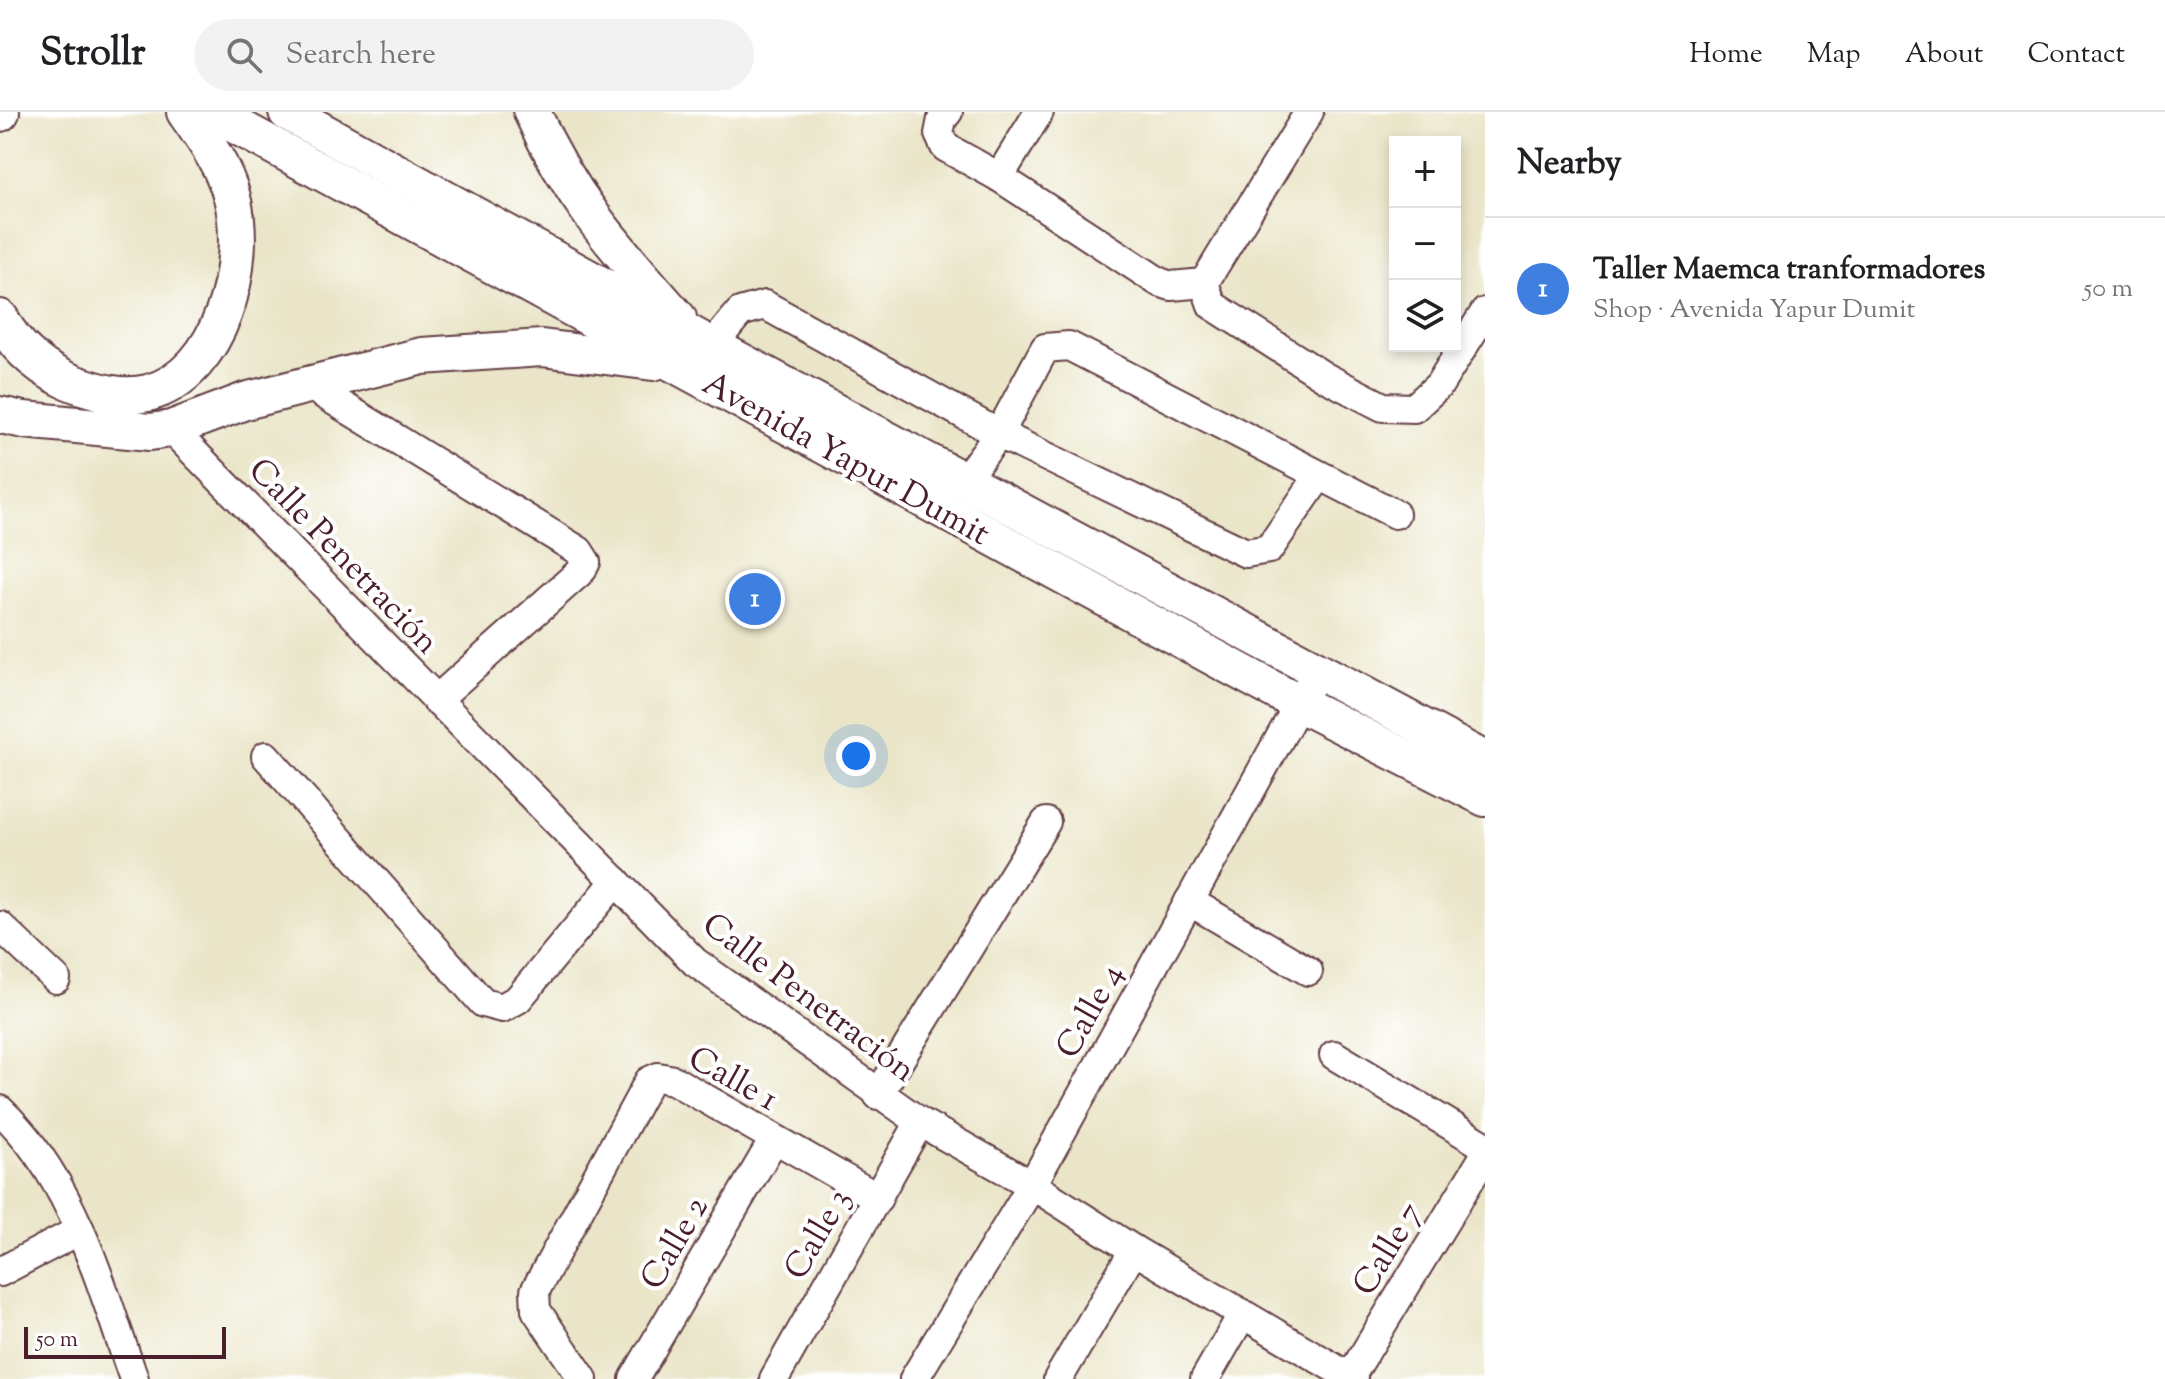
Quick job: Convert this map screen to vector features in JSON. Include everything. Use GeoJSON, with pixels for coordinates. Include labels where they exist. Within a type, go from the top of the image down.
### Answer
{"type":"FeatureCollection","features":[{"type":"Feature","properties":{"kind":"main road"},"geometry":{"type":"LineString","coordinates":[[0,318],[25,353],[61,379],[110,396],[148,393],[182,376],[209,344],[225,312],[235,277],[238,243],[232,198],[215,156],[185,112]]}},
{"type":"Feature","properties":{"kind":"main road","name":"Avenida Yapur Dumit"},"geometry":{"type":"LineString","coordinates":[[211,112],[965,479],[1485,760]]}},
{"type":"Feature","properties":{"kind":"main road","name":"Avenida Yapur Dumit"},"geometry":{"type":"LineString","coordinates":[[287,112],[1298,703],[1485,798]]}},
{"type":"Feature","properties":{"kind":"main road"},"geometry":{"type":"LineString","coordinates":[[532,112],[556,164],[597,227],[696,350]]}},
{"type":"Feature","properties":{"kind":"main road"},"geometry":{"type":"LineString","coordinates":[[0,415],[150,432],[171,429],[245,401],[422,356],[495,348],[696,350]]}},
{"type":"Feature","properties":{"kind":"street"},"geometry":{"type":"LineString","coordinates":[[948,112],[939,134],[945,147],[999,177],[1159,282],[1171,286],[1204,283]]}},
{"type":"Feature","properties":{"kind":"street"},"geometry":{"type":"LineString","coordinates":[[999,177],[1039,112]]}},
{"type":"Feature","properties":{"kind":"street"},"geometry":{"type":"LineString","coordinates":[[1204,283],[1309,112]]}},
{"type":"Feature","properties":{"kind":"street"},"geometry":{"type":"LineString","coordinates":[[1204,283],[1212,305],[1325,377],[1383,407],[1414,408],[1439,385],[1485,312]]}},
{"type":"Feature","properties":{"kind":"street"},"geometry":{"type":"LineString","coordinates":[[696,350],[740,312],[765,305],[999,434],[1246,553],[1269,549],[1319,476]]}},
{"type":"Feature","properties":{"kind":"street"},"geometry":{"type":"LineString","coordinates":[[965,479],[999,434],[1045,348],[1069,346],[1395,514]]}},
{"type":"Feature","properties":{"kind":"street"},"geometry":{"type":"LineString","coordinates":[[307,384],[579,551],[586,562],[581,571],[436,700]]}},
{"type":"Feature","properties":{"kind":"street","name":"Calle Penetración"},"geometry":{"type":"LineString","coordinates":[[171,429],[695,962],[920,1122],[1032,1185],[1134,1250],[1351,1378]]}},
{"type":"Feature","properties":{"kind":"street","name":"Calle 4"},"geometry":{"type":"LineString","coordinates":[[914,1379],[1032,1185],[1317,671]]}},
{"type":"Feature","properties":{"kind":"street"},"geometry":{"type":"LineString","coordinates":[[266,756],[483,1003],[502,1008],[518,999],[616,881]]}},
{"type":"Feature","properties":{"kind":"street"},"geometry":{"type":"LineString","coordinates":[[878,1095],[1046,822]]}},
{"type":"Feature","properties":{"kind":"street"},"geometry":{"type":"LineString","coordinates":[[1189,901],[1308,971]]}},
{"type":"Feature","properties":{"kind":"street"},"geometry":{"type":"LineString","coordinates":[[0,926],[56,979]]}},
{"type":"Feature","properties":{"kind":"street"},"geometry":{"type":"LineString","coordinates":[[1334,1055],[1485,1146]]}},
{"type":"Feature","properties":{"kind":"street","name":"Calle 1"},"geometry":{"type":"LineString","coordinates":[[583,1379],[534,1304],[538,1283],[649,1081],[658,1077],[673,1080],[773,1141],[878,1198]]}},
{"type":"Feature","properties":{"kind":"street"},"geometry":{"type":"LineString","coordinates":[[0,1110],[29,1142],[80,1230],[134,1379]]}},
{"type":"Feature","properties":{"kind":"street","name":"Calle 3"},"geometry":{"type":"LineString","coordinates":[[774,1379],[920,1122]]}},
{"type":"Feature","properties":{"kind":"street","name":"Calle 2"},"geometry":{"type":"LineString","coordinates":[[634,1379],[773,1141]]}},
{"type":"Feature","properties":{"kind":"street","name":"Calle 7"},"geometry":{"type":"LineString","coordinates":[[1351,1378],[1485,1155]]}},
{"type":"Feature","properties":{"kind":"street"},"geometry":{"type":"LineString","coordinates":[[0,1272],[80,1230]]}},
{"type":"Feature","properties":{"kind":"street"},"geometry":{"type":"LineString","coordinates":[[1058,1379],[1134,1250]]}},
{"type":"Feature","properties":{"kind":"street"},"geometry":{"type":"LineString","coordinates":[[1205,1379],[1242,1315]]}},
{"type":"Feature","properties":{"kind":"place","name":"Taller Maemca tranformadores"},"geometry":{"type":"Point","coordinates":[755,599]}}]}
